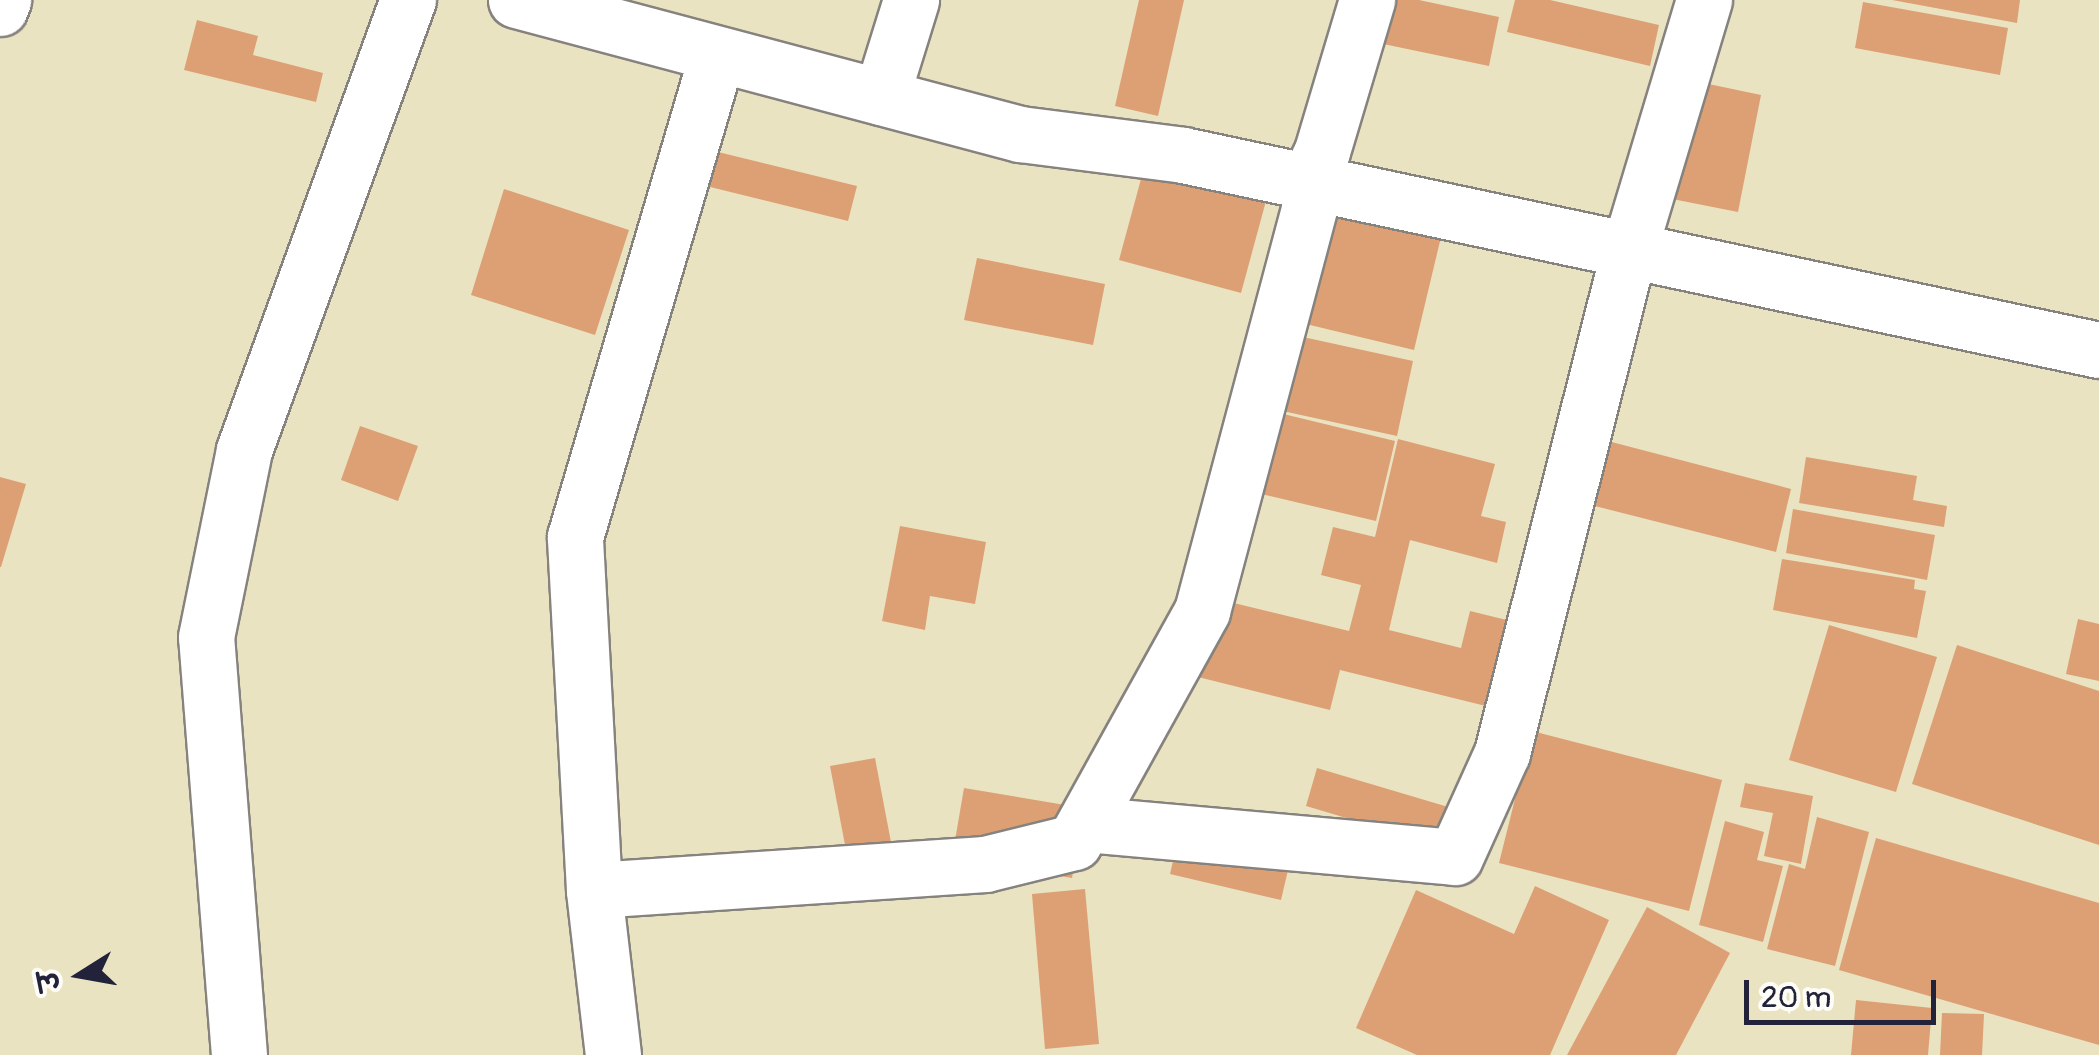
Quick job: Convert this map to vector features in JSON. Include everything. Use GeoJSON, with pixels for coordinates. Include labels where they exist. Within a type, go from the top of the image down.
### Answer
{"type":"FeatureCollection","features":[{"type":"Feature","properties":{"kind":"street"},"geometry":{"type":"LineString","coordinates":[[0,8],[2,0]]}},
{"type":"Feature","properties":{"kind":"street"},"geometry":{"type":"LineString","coordinates":[[239,1055],[206,637],[244,450],[408,0]]}},
{"type":"Feature","properties":{"kind":"street"},"geometry":{"type":"LineString","coordinates":[[516,0],[1020,134],[1183,155],[2099,350]]}},
{"type":"Feature","properties":{"kind":"street"},"geometry":{"type":"LineString","coordinates":[[881,97],[910,0]]}},
{"type":"Feature","properties":{"kind":"street"},"geometry":{"type":"LineString","coordinates":[[594,890],[985,864],[1074,842],[1202,611],[1311,201],[1307,182],[1322,151],[1367,0]]}},
{"type":"Feature","properties":{"kind":"street"},"geometry":{"type":"LineString","coordinates":[[1086,824],[1454,857],[1502,753],[1630,250],[1704,0]]}},
{"type":"Feature","properties":{"kind":"street"},"geometry":{"type":"LineString","coordinates":[[613,1055],[594,890],[575,536],[717,54]]}},
{"type":"Feature","properties":{"kind":"building"},"geometry":{"type":"Polygon","coordinates":[[[1139,0],[1184,0],[1158,116],[1115,106],[1139,0]]]}},
{"type":"Feature","properties":{"kind":"building"},"geometry":{"type":"Polygon","coordinates":[[[1373,0],[1419,0],[1499,17],[1489,66],[1364,40],[1373,0]]]}},
{"type":"Feature","properties":{"kind":"building"},"geometry":{"type":"Polygon","coordinates":[[[1515,0],[1550,0],[1659,25],[1650,66],[1507,32],[1515,0]]]}},
{"type":"Feature","properties":{"kind":"building"},"geometry":{"type":"Polygon","coordinates":[[[1892,0],[2020,0],[2017,23],[1892,0]]]}},
{"type":"Feature","properties":{"kind":"building"},"geometry":{"type":"Polygon","coordinates":[[[1863,2],[2008,28],[2000,75],[1855,48],[1863,2]]]}},
{"type":"Feature","properties":{"kind":"building"},"geometry":{"type":"Polygon","coordinates":[[[197,20],[258,36],[253,55],[323,73],[316,102],[184,70],[197,20]]]}},
{"type":"Feature","properties":{"kind":"building"},"geometry":{"type":"Polygon","coordinates":[[[1680,78],[1761,95],[1738,212],[1657,196],[1680,78]]]}},
{"type":"Feature","properties":{"kind":"building"},"geometry":{"type":"Polygon","coordinates":[[[714,151],[857,186],[848,221],[706,186],[714,151]]]}},
{"type":"Feature","properties":{"kind":"building"},"geometry":{"type":"Polygon","coordinates":[[[1144,168],[1266,201],[1241,293],[1119,260],[1144,168]]]}},
{"type":"Feature","properties":{"kind":"building"},"geometry":{"type":"Polygon","coordinates":[[[504,189],[629,230],[595,335],[471,295],[504,189]]]}},
{"type":"Feature","properties":{"kind":"building"},"geometry":{"type":"Polygon","coordinates":[[[1313,206],[1441,237],[1414,350],[1285,319],[1313,206]]]}},
{"type":"Feature","properties":{"kind":"building"},"geometry":{"type":"Polygon","coordinates":[[[977,258],[1105,284],[1093,345],[964,320],[977,258]]]}},
{"type":"Feature","properties":{"kind":"building"},"geometry":{"type":"Polygon","coordinates":[[[1280,332],[1413,361],[1397,436],[1264,407],[1280,332]]]}},
{"type":"Feature","properties":{"kind":"building"},"geometry":{"type":"Polygon","coordinates":[[[1259,408],[1395,441],[1376,521],[1240,489],[1259,408]]]}},
{"type":"Feature","properties":{"kind":"building"},"geometry":{"type":"Polygon","coordinates":[[[360,426],[418,446],[398,501],[341,480],[360,426]]]}},
{"type":"Feature","properties":{"kind":"building"},"geometry":{"type":"Polygon","coordinates":[[[1398,439],[1495,464],[1481,516],[1506,522],[1497,563],[1410,540],[1389,630],[1461,648],[1470,611],[1523,624],[1502,710],[1340,670],[1330,710],[1198,677],[1217,599],[1349,631],[1361,585],[1321,575],[1333,527],[1375,537],[1398,439]]]}},
{"type":"Feature","properties":{"kind":"building"},"geometry":{"type":"Polygon","coordinates":[[[1604,440],[1791,489],[1776,552],[1587,504],[1604,440]]]}},
{"type":"Feature","properties":{"kind":"building"},"geometry":{"type":"Polygon","coordinates":[[[1806,457],[1917,476],[1913,500],[1947,506],[1944,527],[1799,503],[1806,457]]]}},
{"type":"Feature","properties":{"kind":"building"},"geometry":{"type":"Polygon","coordinates":[[[0,477],[26,484],[1,567],[0,567],[0,477]]]}},
{"type":"Feature","properties":{"kind":"building"},"geometry":{"type":"Polygon","coordinates":[[[1793,509],[1935,535],[1927,580],[1786,553],[1793,509]]]}},
{"type":"Feature","properties":{"kind":"building"},"geometry":{"type":"Polygon","coordinates":[[[900,526],[986,542],[975,604],[930,596],[925,630],[882,621],[900,526]]]}},
{"type":"Feature","properties":{"kind":"building"},"geometry":{"type":"Polygon","coordinates":[[[1782,559],[1915,580],[1914,589],[1926,591],[1917,638],[1773,610],[1782,559]]]}},
{"type":"Feature","properties":{"kind":"building"},"geometry":{"type":"Polygon","coordinates":[[[2078,619],[2099,624],[2099,681],[2066,674],[2078,619]]]}},
{"type":"Feature","properties":{"kind":"building"},"geometry":{"type":"Polygon","coordinates":[[[1829,625],[1937,657],[1896,792],[1789,760],[1829,625]]]}},
{"type":"Feature","properties":{"kind":"building"},"geometry":{"type":"Polygon","coordinates":[[[1957,645],[2099,691],[2099,845],[1912,784],[1957,645]]]}},
{"type":"Feature","properties":{"kind":"building"},"geometry":{"type":"Polygon","coordinates":[[[1532,731],[1722,780],[1689,911],[1499,863],[1532,731]]]}},
{"type":"Feature","properties":{"kind":"building"},"geometry":{"type":"Polygon","coordinates":[[[875,758],[894,858],[849,866],[830,766],[875,758]]]}},
{"type":"Feature","properties":{"kind":"building"},"geometry":{"type":"Polygon","coordinates":[[[1317,768],[1455,809],[1444,847],[1306,806],[1317,768]]]}},
{"type":"Feature","properties":{"kind":"building"},"geometry":{"type":"Polygon","coordinates":[[[1745,783],[1813,796],[1801,864],[1764,856],[1773,813],[1740,807],[1745,783]]]}},
{"type":"Feature","properties":{"kind":"building"},"geometry":{"type":"Polygon","coordinates":[[[964,788],[1083,808],[1072,878],[952,858],[964,788]]]}},
{"type":"Feature","properties":{"kind":"building"},"geometry":{"type":"Polygon","coordinates":[[[1186,804],[1237,815],[1292,853],[1281,900],[1170,874],[1186,804]]]}},
{"type":"Feature","properties":{"kind":"building"},"geometry":{"type":"Polygon","coordinates":[[[1817,817],[1869,832],[1835,966],[1767,949],[1789,864],[1805,869],[1817,817]]]}},
{"type":"Feature","properties":{"kind":"building"},"geometry":{"type":"Polygon","coordinates":[[[1725,821],[1764,832],[1757,860],[1783,866],[1763,942],[1699,925],[1725,821]]]}},
{"type":"Feature","properties":{"kind":"building"},"geometry":{"type":"Polygon","coordinates":[[[1876,838],[2099,903],[2099,1045],[1839,970],[1876,838]]]}},
{"type":"Feature","properties":{"kind":"building"},"geometry":{"type":"Polygon","coordinates":[[[1535,886],[1609,920],[1550,1055],[1417,1055],[1356,1028],[1416,890],[1514,934],[1535,886]]]}},
{"type":"Feature","properties":{"kind":"building"},"geometry":{"type":"Polygon","coordinates":[[[1085,889],[1099,1044],[1045,1049],[1032,894],[1085,889]]]}},
{"type":"Feature","properties":{"kind":"building"},"geometry":{"type":"Polygon","coordinates":[[[1647,907],[1730,953],[1676,1055],[1567,1055],[1647,907]]]}},
{"type":"Feature","properties":{"kind":"building"},"geometry":{"type":"Polygon","coordinates":[[[1856,1000],[1932,1008],[1928,1055],[1851,1055],[1856,1000]]]}},
{"type":"Feature","properties":{"kind":"building"},"geometry":{"type":"Polygon","coordinates":[[[1942,1013],[1984,1014],[1982,1055],[1940,1055],[1942,1013]]]}}]}
